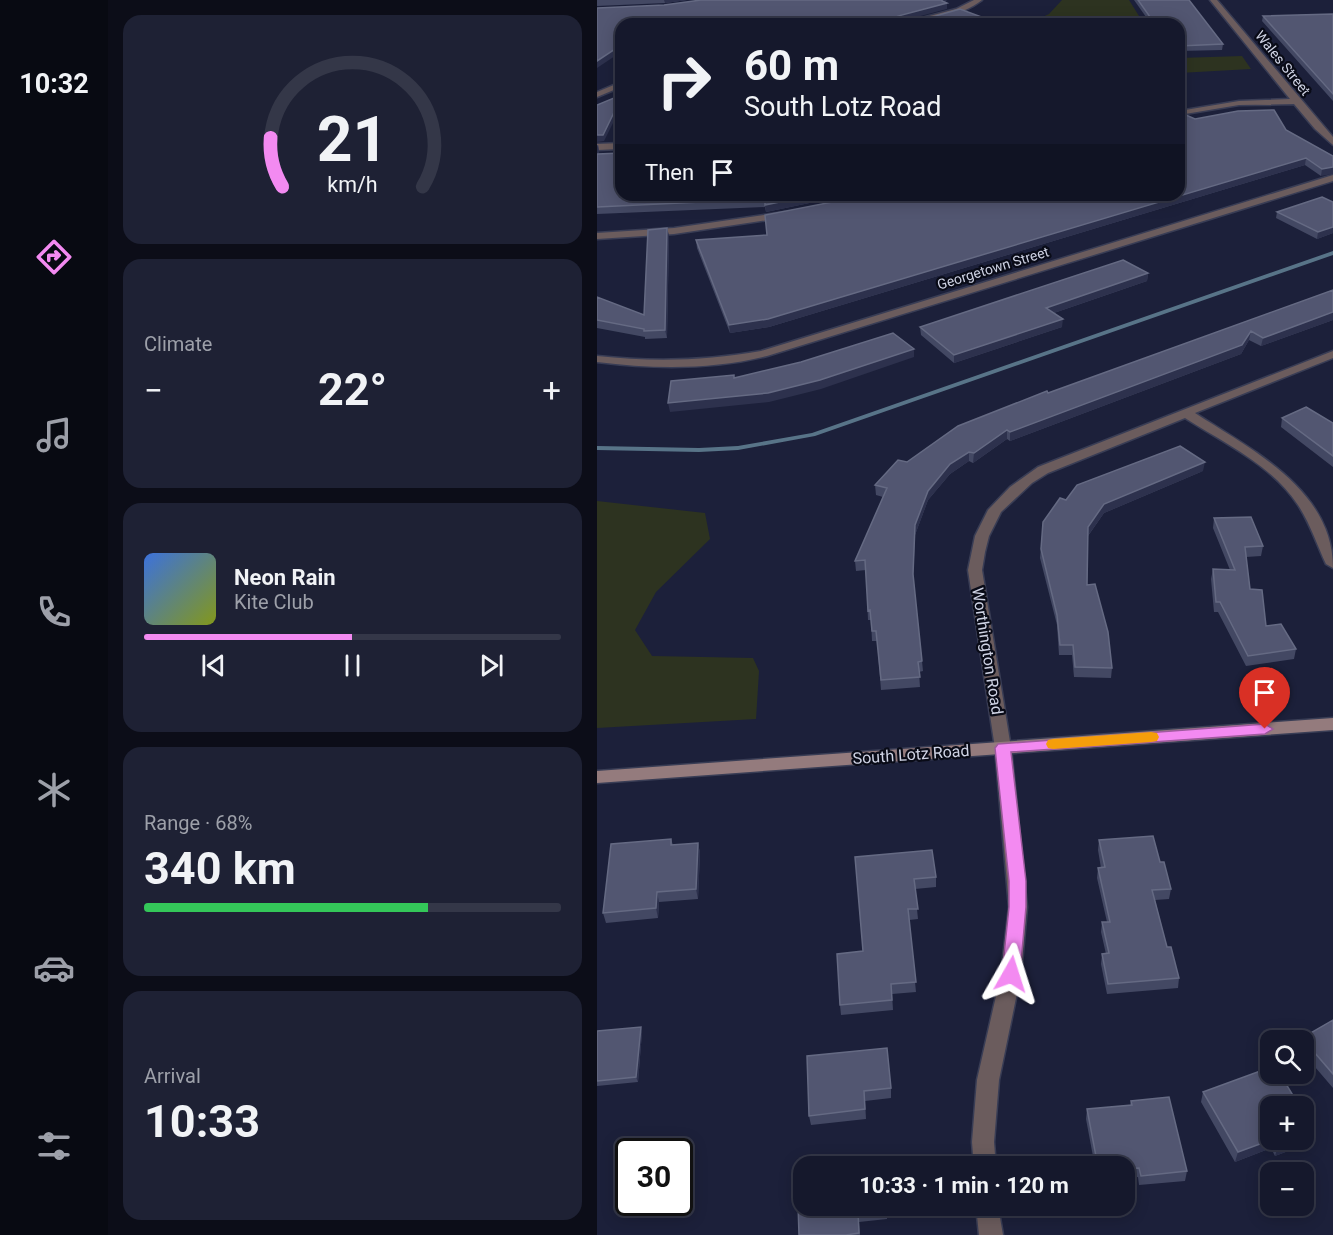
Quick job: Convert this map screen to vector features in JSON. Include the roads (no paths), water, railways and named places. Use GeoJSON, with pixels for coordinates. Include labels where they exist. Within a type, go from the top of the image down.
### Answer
{"type":"FeatureCollection","features":[{"type":"Feature","properties":{"kind":"street"},"geometry":{"type":"LineString","coordinates":[[932,18],[946,15],[979,0]]}},
{"type":"Feature","properties":{"kind":"street","name":"Wales Street"},"geometry":{"type":"LineString","coordinates":[[1213,0],[1333,142]]}},
{"type":"Feature","properties":{"kind":"street"},"geometry":{"type":"LineString","coordinates":[[606,82],[615,84]]}},
{"type":"Feature","properties":{"kind":"street"},"geometry":{"type":"LineString","coordinates":[[597,95],[615,87]]}},
{"type":"Feature","properties":{"kind":"street"},"geometry":{"type":"LineString","coordinates":[[1185,112],[1239,103],[1296,101]]}},
{"type":"Feature","properties":{"kind":"street"},"geometry":{"type":"LineString","coordinates":[[597,147],[615,146]]}},
{"type":"Feature","properties":{"kind":"street","name":"Georgetown Street"},"geometry":{"type":"LineString","coordinates":[[597,359],[658,364],[744,358],[800,344],[1333,178]]}},
{"type":"Feature","properties":{"kind":"street"},"geometry":{"type":"LineString","coordinates":[[597,236],[674,231],[796,213]]}},
{"type":"Feature","properties":{"kind":"street","name":"Worthington Road"},"geometry":{"type":"LineString","coordinates":[[984,1156],[983,1142],[988,1080],[1011,974],[1018,907],[1003,748],[975,570],[978,544],[990,516],[1011,492],[1043,470],[1333,354]]}},
{"type":"Feature","properties":{"kind":"street"},"geometry":{"type":"LineString","coordinates":[[1186,413],[1287,483],[1303,502],[1333,564]]}},
{"type":"Feature","properties":{"kind":"street","name":"South Lotz Road"},"geometry":{"type":"LineString","coordinates":[[597,777],[1333,724]]}},
{"type":"Feature","properties":{"kind":"street"},"geometry":{"type":"LineString","coordinates":[[988,1216],[991,1235]]}},
{"type":"Feature","properties":{"kind":"waterway"},"geometry":{"type":"LineString","coordinates":[[597,448],[699,450],[738,448],[813,435],[1333,253]]}}]}
